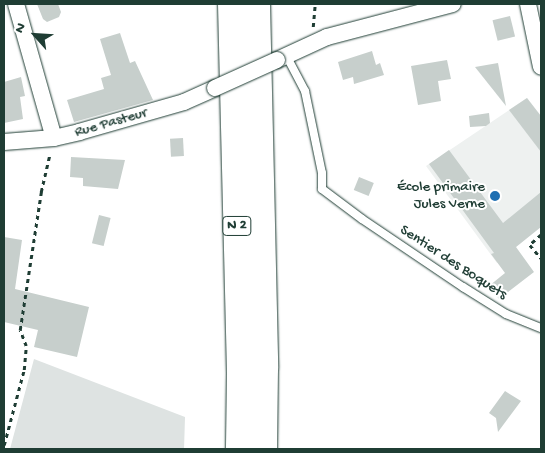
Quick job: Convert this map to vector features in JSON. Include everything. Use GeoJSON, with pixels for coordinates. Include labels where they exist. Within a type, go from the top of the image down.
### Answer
{"type":"FeatureCollection","features":[{"type":"Feature","properties":{"kind":"highway","name":"N 2"},"geometry":{"type":"LineString","coordinates":[[232,4],[241,374],[240,449]]}},
{"type":"Feature","properties":{"kind":"highway","name":"N 2"},"geometry":{"type":"LineString","coordinates":[[256,4],[264,358],[263,449]]}},
{"type":"Feature","properties":{"kind":"street"},"geometry":{"type":"LineString","coordinates":[[16,4],[54,138]]}},
{"type":"Feature","properties":{"kind":"street","name":"Rue Pasteur"},"geometry":{"type":"LineString","coordinates":[[4,142],[54,138],[184,102],[326,37],[453,4]]}},
{"type":"Feature","properties":{"kind":"street"},"geometry":{"type":"LineString","coordinates":[[528,4],[541,67]]}},
{"type":"Feature","properties":{"kind":"lane","name":"Sentier des Boquets"},"geometry":{"type":"LineString","coordinates":[[281,58],[304,91],[322,173],[322,189],[362,219],[506,314],[541,328]]}},
{"type":"Feature","properties":{"kind":"path"},"geometry":{"type":"LineString","coordinates":[[312,43],[315,4]]}},
{"type":"Feature","properties":{"kind":"path"},"geometry":{"type":"LineString","coordinates":[[4,445],[24,370],[26,346],[20,330],[41,192],[54,138]]}},
{"type":"Feature","properties":{"kind":"path"},"geometry":{"type":"LineString","coordinates":[[541,235],[530,245],[541,258]]}},
{"type":"Feature","properties":{"kind":"shaded area","name":"École primaire Jules Verne"},"geometry":{"type":"Polygon","coordinates":[[[527,98],[541,117],[541,226],[497,263],[426,166],[527,98]]]}},
{"type":"Feature","properties":{"kind":"shaded area"},"geometry":{"type":"Polygon","coordinates":[[[34,359],[185,417],[184,449],[10,449],[34,359]]]}},
{"type":"Feature","properties":{"kind":"building"},"geometry":{"type":"Polygon","coordinates":[[[37,4],[58,4],[61,12],[59,17],[47,22],[43,19],[37,4]]]}},
{"type":"Feature","properties":{"kind":"building"},"geometry":{"type":"Polygon","coordinates":[[[510,16],[515,36],[498,41],[493,20],[510,16]]]}},
{"type":"Feature","properties":{"kind":"building"},"geometry":{"type":"Polygon","coordinates":[[[120,33],[130,63],[135,61],[153,100],[74,122],[67,100],[104,89],[101,78],[111,75],[100,39],[120,33]]]}},
{"type":"Feature","properties":{"kind":"building"},"geometry":{"type":"Polygon","coordinates":[[[372,51],[376,65],[380,63],[384,75],[354,84],[353,77],[343,80],[338,62],[372,51]]]}},
{"type":"Feature","properties":{"kind":"building"},"geometry":{"type":"Polygon","coordinates":[[[447,60],[451,79],[438,81],[441,101],[418,105],[411,66],[447,60]]]}},
{"type":"Feature","properties":{"kind":"building"},"geometry":{"type":"Polygon","coordinates":[[[498,63],[506,106],[475,67],[498,63]]]}},
{"type":"Feature","properties":{"kind":"building"},"geometry":{"type":"Polygon","coordinates":[[[21,77],[25,96],[20,97],[23,119],[4,123],[4,82],[21,77]]]}},
{"type":"Feature","properties":{"kind":"building"},"geometry":{"type":"Polygon","coordinates":[[[527,98],[541,116],[541,152],[509,110],[527,98]]]}},
{"type":"Feature","properties":{"kind":"building"},"geometry":{"type":"Polygon","coordinates":[[[489,113],[490,123],[486,126],[470,127],[469,116],[489,113]]]}},
{"type":"Feature","properties":{"kind":"building"},"geometry":{"type":"Polygon","coordinates":[[[183,138],[184,156],[171,157],[170,139],[183,138]]]}},
{"type":"Feature","properties":{"kind":"building"},"geometry":{"type":"Polygon","coordinates":[[[449,150],[503,223],[541,192],[541,227],[516,247],[534,272],[499,299],[489,286],[505,273],[491,254],[494,253],[429,164],[449,150]]]}},
{"type":"Feature","properties":{"kind":"building"},"geometry":{"type":"Polygon","coordinates":[[[71,157],[125,160],[118,189],[83,186],[83,178],[70,177],[71,157]]]}},
{"type":"Feature","properties":{"kind":"building"},"geometry":{"type":"Polygon","coordinates":[[[359,177],[374,183],[369,196],[354,190],[359,177]]]}},
{"type":"Feature","properties":{"kind":"building"},"geometry":{"type":"Polygon","coordinates":[[[99,215],[111,218],[104,246],[92,243],[99,215]]]}},
{"type":"Feature","properties":{"kind":"building"},"geometry":{"type":"Polygon","coordinates":[[[4,237],[22,240],[15,289],[89,307],[77,357],[34,347],[38,330],[4,322],[4,237]]]}},
{"type":"Feature","properties":{"kind":"building"},"geometry":{"type":"Polygon","coordinates":[[[505,391],[521,401],[498,432],[496,418],[489,413],[505,391]]]}},
{"type":"Feature","properties":{"kind":"place","name":"École primaire Jules Verne"},"geometry":{"type":"Point","coordinates":[495,196]}}]}
